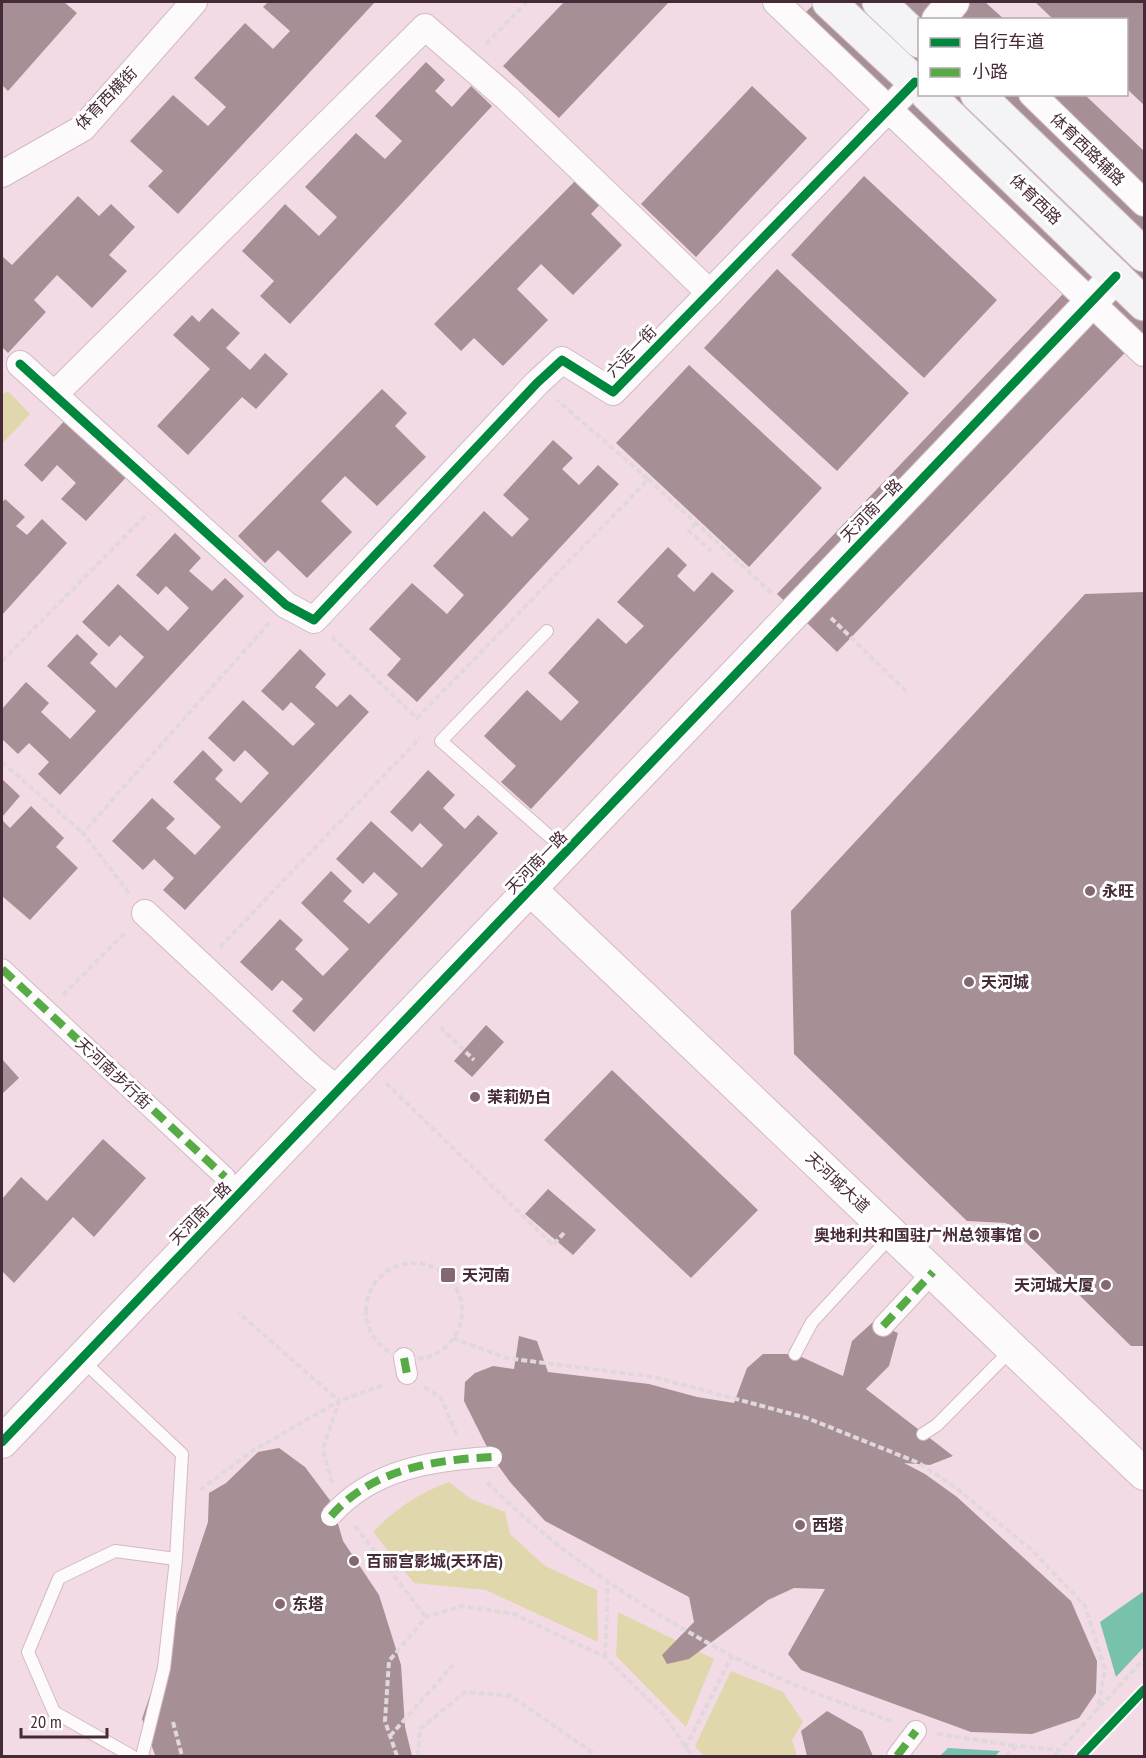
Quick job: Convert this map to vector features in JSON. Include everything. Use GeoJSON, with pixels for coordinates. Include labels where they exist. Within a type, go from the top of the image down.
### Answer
{"type":"FeatureCollection","features":[{"type":"Feature","properties":{"kind":"main road","name":"体育西路"},"geometry":{"type":"LineString","coordinates":[[829,2],[918,86]]}},
{"type":"Feature","properties":{"kind":"main road"},"geometry":{"type":"LineString","coordinates":[[879,2],[918,40]]}},
{"type":"Feature","properties":{"kind":"main road","name":"体育西路"},"geometry":{"type":"LineString","coordinates":[[928,96],[1144,304]]}},
{"type":"Feature","properties":{"kind":"main road"},"geometry":{"type":"LineString","coordinates":[[979,96],[1144,255]]}},
{"type":"Feature","properties":{"kind":"street","name":"体育西横街"},"geometry":{"type":"LineString","coordinates":[[2,174],[83,128],[194,2]]}},
{"type":"Feature","properties":{"kind":"street"},"geometry":{"type":"LineString","coordinates":[[776,2],[1144,353]]}},
{"type":"Feature","properties":{"kind":"street"},"geometry":{"type":"LineString","coordinates":[[54,394],[425,27],[710,293]]}},
{"type":"Feature","properties":{"kind":"street","name":"六运一街"},"geometry":{"type":"LineString","coordinates":[[314,620],[537,383],[562,360],[613,392],[889,110],[918,89]]}},
{"type":"Feature","properties":{"kind":"street","name":"体育西路辅路"},"geometry":{"type":"LineString","coordinates":[[1034,96],[1144,203]]}},
{"type":"Feature","properties":{"kind":"street","name":"天河南一路"},"geometry":{"type":"LineString","coordinates":[[2,1442],[1116,276]]}},
{"type":"Feature","properties":{"kind":"street"},"geometry":{"type":"LineString","coordinates":[[20,364],[285,605],[314,620]]}},
{"type":"Feature","properties":{"kind":"street","name":"天河城大道"},"geometry":{"type":"LineString","coordinates":[[530,889],[1144,1474]]}},
{"type":"Feature","properties":{"kind":"street"},"geometry":{"type":"LineString","coordinates":[[145,913],[313,1070],[338,1090]]}},
{"type":"Feature","properties":{"kind":"street","name":"天河南步行街"},"geometry":{"type":"LineString","coordinates":[[2,969],[225,1177]]}},
{"type":"Feature","properties":{"kind":"street"},"geometry":{"type":"LineString","coordinates":[[883,1326],[933,1272]]}},
{"type":"Feature","properties":{"kind":"street"},"geometry":{"type":"LineString","coordinates":[[331,1516],[345,1499],[380,1479],[414,1465],[444,1459],[492,1456]]}},
{"type":"Feature","properties":{"kind":"street"},"geometry":{"type":"LineString","coordinates":[[897,1756],[916,1731]]}},
{"type":"Feature","properties":{"kind":"lane"},"geometry":{"type":"LineString","coordinates":[[547,631],[441,741],[567,852]]}},
{"type":"Feature","properties":{"kind":"lane"},"geometry":{"type":"LineString","coordinates":[[795,1354],[812,1322],[893,1234]]}},
{"type":"Feature","properties":{"kind":"lane"},"geometry":{"type":"LineString","coordinates":[[923,1434],[936,1425],[1013,1348]]}},
{"type":"Feature","properties":{"kind":"lane"},"geometry":{"type":"LineString","coordinates":[[81,1359],[182,1454],[176,1559],[164,1668],[142,1756]]}},
{"type":"Feature","properties":{"kind":"lane"},"geometry":{"type":"LineString","coordinates":[[132,1756],[54,1712],[28,1652],[59,1578],[115,1551],[176,1559]]}},
{"type":"Feature","properties":{"kind":"path"},"geometry":{"type":"LineString","coordinates":[[467,64],[526,2]]}},
{"type":"Feature","properties":{"kind":"path"},"geometry":{"type":"LineString","coordinates":[[537,383],[648,479],[777,598]]}},
{"type":"Feature","properties":{"kind":"path"},"geometry":{"type":"LineString","coordinates":[[314,620],[417,718],[648,479]]}},
{"type":"Feature","properties":{"kind":"path"},"geometry":{"type":"LineString","coordinates":[[2,662],[165,496]]}},
{"type":"Feature","properties":{"kind":"path"},"geometry":{"type":"LineString","coordinates":[[696,523],[689,531],[711,551]]}},
{"type":"Feature","properties":{"kind":"path"},"geometry":{"type":"LineString","coordinates":[[83,833],[285,605]]}},
{"type":"Feature","properties":{"kind":"path"},"geometry":{"type":"LineString","coordinates":[[827,614],[906,691]]}},
{"type":"Feature","properties":{"kind":"path"},"geometry":{"type":"LineString","coordinates":[[202,966],[421,738]]}},
{"type":"Feature","properties":{"kind":"path"},"geometry":{"type":"LineString","coordinates":[[2,762],[83,833],[145,913],[47,1011]]}},
{"type":"Feature","properties":{"kind":"path"},"geometry":{"type":"LineString","coordinates":[[438,1025],[474,1060]]}},
{"type":"Feature","properties":{"kind":"path"},"geometry":{"type":"LineString","coordinates":[[384,1082],[553,1245],[564,1233]]}},
{"type":"Feature","properties":{"kind":"path"},"geometry":{"type":"LineString","coordinates":[[195,1494],[254,1450],[339,1401],[372,1390],[405,1366],[434,1354],[448,1345],[462,1316],[461,1300],[455,1285],[444,1273],[430,1265],[414,1262],[398,1265],[384,1273],[373,1285],[367,1299],[365,1315],[369,1330],[377,1342],[389,1353],[405,1366],[441,1398],[462,1446]]}},
{"type":"Feature","properties":{"kind":"path"},"geometry":{"type":"LineString","coordinates":[[239,1313],[339,1401]]}},
{"type":"Feature","properties":{"kind":"path"},"geometry":{"type":"LineString","coordinates":[[453,1338],[506,1358],[654,1377],[807,1418],[919,1463],[955,1487],[1033,1551],[1085,1606],[1106,1669],[1098,1709]]}},
{"type":"Feature","properties":{"kind":"path"},"geometry":{"type":"LineString","coordinates":[[334,1492],[323,1449],[339,1401]]}},
{"type":"Feature","properties":{"kind":"path"},"geometry":{"type":"LineString","coordinates":[[486,1481],[509,1505],[608,1582],[732,1656],[798,1686],[916,1731],[1060,1750]]}},
{"type":"Feature","properties":{"kind":"path"},"geometry":{"type":"LineString","coordinates":[[351,1521],[426,1617]]}},
{"type":"Feature","properties":{"kind":"path"},"geometry":{"type":"LineString","coordinates":[[605,1657],[608,1582]]}},
{"type":"Feature","properties":{"kind":"path"},"geometry":{"type":"LineString","coordinates":[[397,1756],[385,1721],[389,1661],[426,1617],[463,1606],[514,1614],[605,1657],[663,1714],[692,1756]]}},
{"type":"Feature","properties":{"kind":"path"},"geometry":{"type":"LineString","coordinates":[[685,1748],[732,1656]]}},
{"type":"Feature","properties":{"kind":"path"},"geometry":{"type":"LineString","coordinates":[[1054,1756],[1144,1659]]}},
{"type":"Feature","properties":{"kind":"path"},"geometry":{"type":"LineString","coordinates":[[390,1736],[453,1665]]}},
{"type":"Feature","properties":{"kind":"path"},"geometry":{"type":"LineString","coordinates":[[1081,1756],[1144,1690]]}},
{"type":"Feature","properties":{"kind":"path"},"geometry":{"type":"LineString","coordinates":[[418,1756],[420,1729],[465,1692],[511,1696],[593,1755],[601,1756]]}},
{"type":"Feature","properties":{"kind":"path"},"geometry":{"type":"LineString","coordinates":[[172,1714],[182,1756]]}},
{"type":"Feature","properties":{"kind":"path"},"geometry":{"type":"LineString","coordinates":[[1006,1756],[1017,1746]]}},
{"type":"Feature","properties":{"kind":"shaded area"},"geometry":{"type":"Polygon","coordinates":[[[8,391],[30,414],[2,444],[2,395],[8,391]]]}},
{"type":"Feature","properties":{"kind":"shaded area"},"geometry":{"type":"Polygon","coordinates":[[[449,1482],[471,1499],[505,1512],[510,1534],[545,1566],[597,1590],[598,1642],[486,1590],[414,1583],[373,1532],[408,1502],[449,1482]]]}},
{"type":"Feature","properties":{"kind":"shaded area"},"geometry":{"type":"Polygon","coordinates":[[[1144,1591],[1144,1647],[1116,1677],[1100,1622],[1144,1591]]]}},
{"type":"Feature","properties":{"kind":"shaded area"},"geometry":{"type":"Polygon","coordinates":[[[618,1612],[714,1659],[686,1727],[616,1656],[618,1612]]]}},
{"type":"Feature","properties":{"kind":"shaded area"},"geometry":{"type":"Polygon","coordinates":[[[731,1671],[783,1692],[803,1722],[792,1740],[797,1756],[704,1756],[695,1746],[731,1671]]]}},
{"type":"Feature","properties":{"kind":"shaded area"},"geometry":{"type":"Polygon","coordinates":[[[948,1748],[1000,1751],[995,1756],[940,1756],[948,1748]]]}},
{"type":"Feature","properties":{"kind":"building"},"geometry":{"type":"Polygon","coordinates":[[[2,2],[64,2],[77,13],[8,91],[2,85],[2,2]]]}},
{"type":"Feature","properties":{"kind":"building"},"geometry":{"type":"Polygon","coordinates":[[[268,2],[375,2],[178,214],[148,186],[163,171],[130,141],[173,95],[208,126],[226,107],[194,78],[245,23],[273,49],[290,31],[263,7],[268,2]]]}},
{"type":"Feature","properties":{"kind":"building"},"geometry":{"type":"Polygon","coordinates":[[[564,2],[669,2],[559,118],[503,66],[564,2]]]}},
{"type":"Feature","properties":{"kind":"building"},"geometry":{"type":"Polygon","coordinates":[[[816,2],[985,2],[1003,18],[918,18],[918,96],[1086,96],[1144,151],[1144,337],[1142,335],[837,652],[777,594],[1080,276],[803,15],[816,2]]]}},
{"type":"Feature","properties":{"kind":"building"},"geometry":{"type":"Polygon","coordinates":[[[1035,2],[1144,2],[1144,105],[1128,90],[1128,18],[1052,18],[1035,2]]]}},
{"type":"Feature","properties":{"kind":"building"},"geometry":{"type":"Polygon","coordinates":[[[426,62],[445,80],[435,91],[452,107],[471,86],[492,106],[290,324],[260,296],[274,281],[242,251],[285,204],[319,236],[337,217],[305,187],[356,133],[385,159],[402,141],[375,116],[426,62]]]}},
{"type":"Feature","properties":{"kind":"building"},"geometry":{"type":"Polygon","coordinates":[[[752,86],[807,138],[696,257],[641,204],[752,86]]]}},
{"type":"Feature","properties":{"kind":"building"},"geometry":{"type":"Polygon","coordinates":[[[864,176],[997,300],[924,378],[791,255],[864,176]]]}},
{"type":"Feature","properties":{"kind":"building"},"geometry":{"type":"Polygon","coordinates":[[[579,177],[603,201],[591,214],[622,245],[573,295],[541,264],[517,289],[548,320],[503,366],[474,338],[461,351],[434,324],[579,177]]]}},
{"type":"Feature","properties":{"kind":"building"},"geometry":{"type":"Polygon","coordinates":[[[78,196],[99,216],[111,204],[135,227],[109,255],[127,271],[92,308],[57,275],[34,300],[46,312],[8,353],[2,347],[2,256],[12,265],[78,196]]]}},
{"type":"Feature","properties":{"kind":"building"},"geometry":{"type":"Polygon","coordinates":[[[777,269],[909,393],[837,471],[704,348],[777,269]]]}},
{"type":"Feature","properties":{"kind":"building"},"geometry":{"type":"Polygon","coordinates":[[[212,308],[240,333],[226,348],[250,370],[265,353],[288,374],[256,409],[242,397],[188,455],[157,426],[210,369],[173,335],[192,315],[199,322],[212,308]]]}},
{"type":"Feature","properties":{"kind":"building"},"geometry":{"type":"Polygon","coordinates":[[[689,365],[822,488],[749,567],[616,443],[689,365]]]}},
{"type":"Feature","properties":{"kind":"building"},"geometry":{"type":"Polygon","coordinates":[[[382,389],[407,413],[395,426],[426,457],[377,506],[345,476],[321,501],[352,532],[307,578],[278,550],[265,563],[238,536],[382,389]]]}},
{"type":"Feature","properties":{"kind":"building"},"geometry":{"type":"Polygon","coordinates":[[[67,418],[129,474],[86,521],[61,499],[76,483],[57,465],[42,482],[24,465],[67,418]]]}},
{"type":"Feature","properties":{"kind":"building"},"geometry":{"type":"Polygon","coordinates":[[[553,440],[573,458],[562,469],[579,485],[598,465],[619,484],[417,702],[387,675],[401,659],[369,629],[412,583],[447,614],[464,595],[433,566],[484,511],[512,537],[529,519],[503,495],[553,440]]]}},
{"type":"Feature","properties":{"kind":"building"},"geometry":{"type":"Polygon","coordinates":[[[5,499],[25,517],[16,526],[27,535],[42,519],[67,543],[2,615],[2,503],[5,499]]]}},
{"type":"Feature","properties":{"kind":"building"},"geometry":{"type":"Polygon","coordinates":[[[175,533],[201,558],[189,571],[212,591],[225,578],[244,596],[60,795],[38,774],[49,762],[29,743],[18,754],[2,739],[2,709],[26,682],[49,703],[41,712],[70,739],[96,711],[47,666],[77,634],[98,654],[90,663],[116,688],[144,657],[120,635],[109,647],[82,622],[118,584],[168,631],[189,608],[166,586],[158,595],[136,575],[175,533]]]}},
{"type":"Feature","properties":{"kind":"building"},"geometry":{"type":"Polygon","coordinates":[[[668,547],[687,565],[677,576],[694,592],[712,572],[734,591],[531,809],[501,782],[516,766],[484,736],[527,690],[561,721],[579,702],[548,673],[598,618],[626,644],[644,626],[617,602],[668,547]]]}},
{"type":"Feature","properties":{"kind":"building","name":"天河城"},"geometry":{"type":"Polygon","coordinates":[[[1144,592],[1144,1346],[1131,1346],[1006,1223],[967,1221],[794,1054],[791,911],[1085,594],[1144,592]]]}},
{"type":"Feature","properties":{"kind":"building"},"geometry":{"type":"Polygon","coordinates":[[[300,649],[326,674],[315,687],[337,707],[350,694],[369,712],[185,910],[163,890],[174,878],[154,859],[143,870],[112,841],[152,798],[175,819],[166,828],[195,855],[221,827],[173,782],[203,750],[223,770],[215,779],[241,803],[269,773],[245,750],[234,762],[208,738],[243,700],[293,746],[315,724],[291,702],[283,711],[261,691],[300,649]]]}},
{"type":"Feature","properties":{"kind":"building"},"geometry":{"type":"Polygon","coordinates":[[[428,770],[455,795],[443,808],[465,829],[478,815],[498,833],[314,1032],[292,1011],[303,999],[282,980],[272,991],[240,962],[280,919],[303,940],[295,949],[323,976],[349,949],[301,903],[331,871],[352,891],[343,901],[369,924],[398,894],[374,872],[363,884],[336,859],[371,821],[422,868],[443,845],[420,823],[412,832],[390,812],[428,770]]]}},
{"type":"Feature","properties":{"kind":"building"},"geometry":{"type":"Polygon","coordinates":[[[2,779],[20,796],[2,817],[2,779]]]}},
{"type":"Feature","properties":{"kind":"building"},"geometry":{"type":"Polygon","coordinates":[[[31,806],[64,838],[56,847],[78,868],[30,920],[2,896],[2,820],[10,828],[31,806]]]}},
{"type":"Feature","properties":{"kind":"building"},"geometry":{"type":"Polygon","coordinates":[[[486,1025],[504,1042],[472,1077],[454,1061],[486,1025]]]}},
{"type":"Feature","properties":{"kind":"building"},"geometry":{"type":"Polygon","coordinates":[[[2,1059],[19,1078],[2,1094],[2,1059]]]}},
{"type":"Feature","properties":{"kind":"building"},"geometry":{"type":"Polygon","coordinates":[[[612,1070],[758,1210],[691,1278],[544,1140],[612,1070]]]}},
{"type":"Feature","properties":{"kind":"building"},"geometry":{"type":"Polygon","coordinates":[[[103,1139],[146,1178],[94,1237],[73,1217],[14,1283],[2,1271],[2,1199],[21,1177],[47,1201],[103,1139]]]}},
{"type":"Feature","properties":{"kind":"building"},"geometry":{"type":"Polygon","coordinates":[[[548,1189],[596,1230],[573,1255],[525,1214],[548,1189]]]}},
{"type":"Feature","properties":{"kind":"building","name":"西塔"},"geometry":{"type":"Polygon","coordinates":[[[873,1322],[898,1333],[889,1366],[866,1389],[953,1456],[930,1465],[904,1463],[925,1474],[957,1497],[1071,1601],[1097,1661],[1096,1693],[1079,1718],[1032,1734],[971,1732],[801,1670],[788,1654],[825,1589],[794,1588],[768,1600],[689,1659],[667,1664],[662,1655],[694,1622],[689,1597],[545,1521],[510,1482],[492,1457],[464,1401],[465,1382],[475,1373],[493,1366],[514,1369],[519,1336],[537,1341],[548,1372],[649,1384],[697,1397],[734,1403],[747,1368],[763,1354],[795,1354],[843,1376],[852,1341],[873,1322]]]}},
{"type":"Feature","properties":{"kind":"building","name":"东塔"},"geometry":{"type":"Polygon","coordinates":[[[279,1448],[305,1467],[332,1503],[343,1541],[379,1595],[401,1665],[405,1727],[412,1756],[155,1755],[142,1719],[208,1522],[209,1493],[226,1483],[258,1452],[279,1448]]]}},
{"type":"Feature","properties":{"kind":"building"},"geometry":{"type":"Polygon","coordinates":[[[827,1711],[862,1731],[873,1756],[807,1756],[801,1731],[827,1711]]]}},
{"type":"Feature","properties":{"kind":"marked path"},"geometry":{"type":"LineString","coordinates":[[2,969],[225,1177]]}},
{"type":"Feature","properties":{"kind":"marked path"},"geometry":{"type":"LineString","coordinates":[[883,1326],[933,1272]]}},
{"type":"Feature","properties":{"kind":"marked path"},"geometry":{"type":"LineString","coordinates":[[404,1358],[407,1374]]}},
{"type":"Feature","properties":{"kind":"marked path"},"geometry":{"type":"LineString","coordinates":[[331,1516],[347,1500],[384,1477],[426,1465],[492,1457]]}},
{"type":"Feature","properties":{"kind":"marked path"},"geometry":{"type":"LineString","coordinates":[[897,1756],[916,1731]]}},
{"type":"Feature","properties":{"kind":"cycle path"},"geometry":{"type":"LineString","coordinates":[[20,364],[286,605],[314,620],[537,383],[562,360],[613,392],[915,82]]}},
{"type":"Feature","properties":{"kind":"cycle path"},"geometry":{"type":"LineString","coordinates":[[2,1442],[1116,276]]}},
{"type":"Feature","properties":{"kind":"cycle path"},"geometry":{"type":"LineString","coordinates":[[1081,1756],[1144,1690]]}},
{"type":"Feature","properties":{"kind":"place","name":"永旺"},"geometry":{"type":"Point","coordinates":[1090,891]}},
{"type":"Feature","properties":{"kind":"place","name":"天河城"},"geometry":{"type":"Point","coordinates":[969,982]}},
{"type":"Feature","properties":{"kind":"place","name":"茉莉奶白"},"geometry":{"type":"Point","coordinates":[475,1097]}},
{"type":"Feature","properties":{"kind":"place","name":"奥地利共和国驻广州总领事馆"},"geometry":{"type":"Point","coordinates":[1034,1235]}},
{"type":"Feature","properties":{"kind":"place","name":"天河南"},"geometry":{"type":"Point","coordinates":[448,1275]}},
{"type":"Feature","properties":{"kind":"place","name":"天河城大厦"},"geometry":{"type":"Point","coordinates":[1106,1285]}},
{"type":"Feature","properties":{"kind":"place","name":"西塔"},"geometry":{"type":"Point","coordinates":[800,1525]}},
{"type":"Feature","properties":{"kind":"place","name":"百丽宫影城(天环店)"},"geometry":{"type":"Point","coordinates":[354,1561]}},
{"type":"Feature","properties":{"kind":"place","name":"东塔"},"geometry":{"type":"Point","coordinates":[280,1604]}}]}
